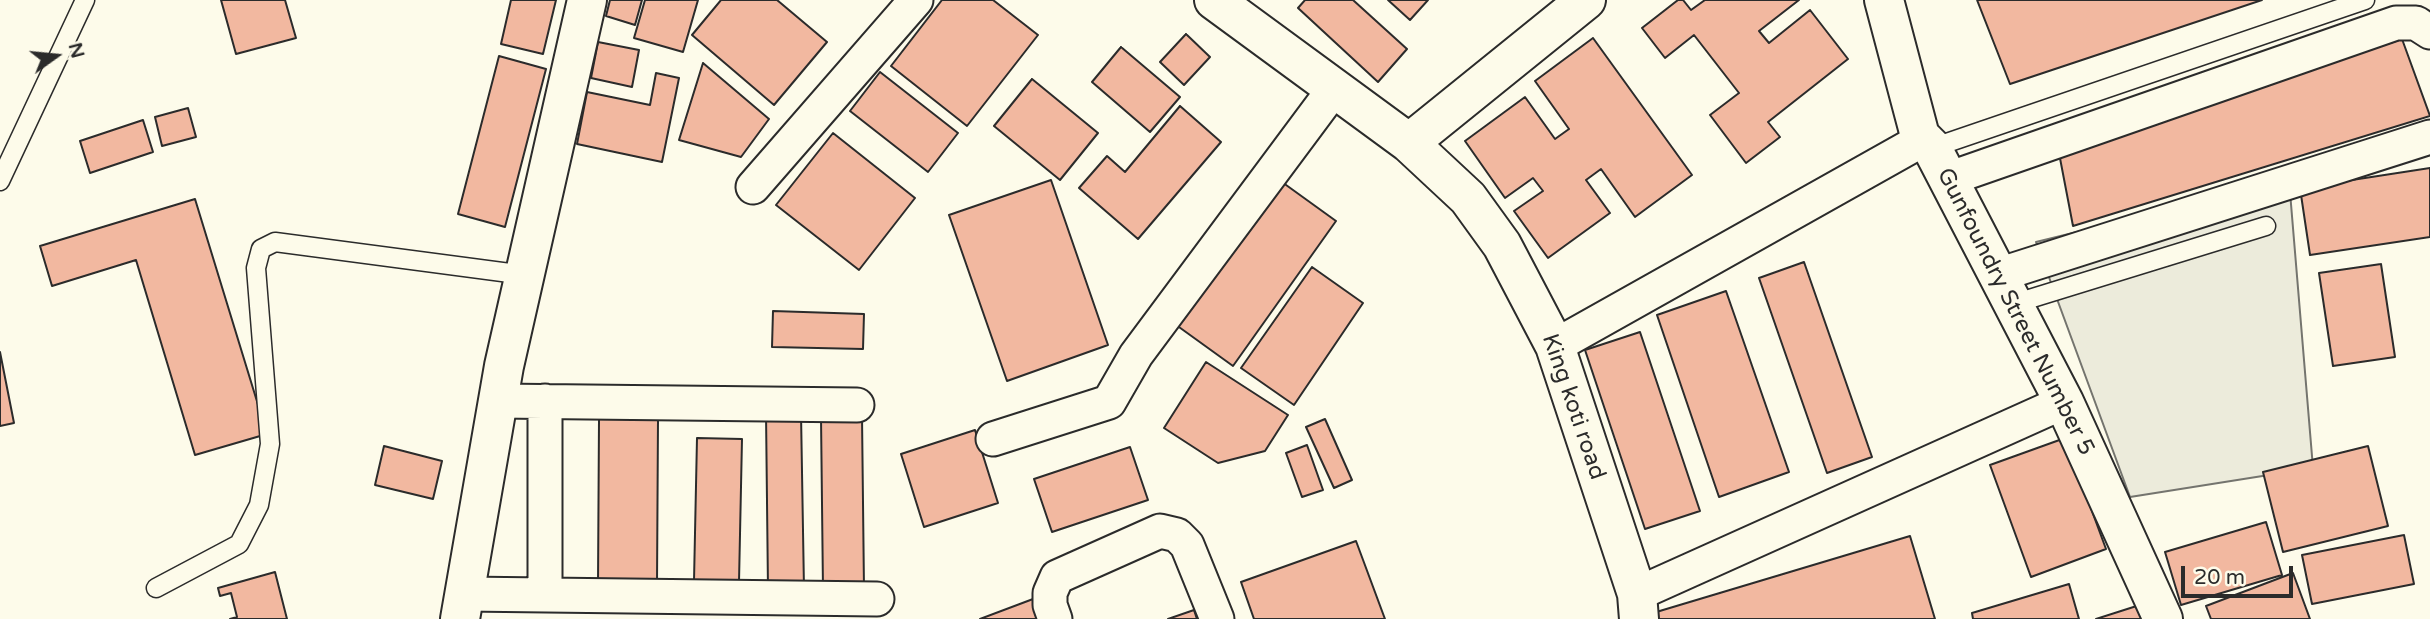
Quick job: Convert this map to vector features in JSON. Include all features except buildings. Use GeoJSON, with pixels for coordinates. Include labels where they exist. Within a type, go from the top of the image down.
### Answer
{"type":"FeatureCollection","features":[{"type":"Feature","properties":{"kind":"street"},"geometry":{"type":"LineString","coordinates":[[587,0],[498,401],[462,607],[545,595],[877,599]]}},
{"type":"Feature","properties":{"kind":"street"},"geometry":{"type":"LineString","coordinates":[[753,187],[916,0]]}},
{"type":"Feature","properties":{"kind":"street","name":"King koti road"},"geometry":{"type":"LineString","coordinates":[[1214,0],[1409,143],[1468,198],[1502,245],[1555,346],[1638,607]]}},
{"type":"Feature","properties":{"kind":"street"},"geometry":{"type":"LineString","coordinates":[[1409,143],[1587,0]]}},
{"type":"Feature","properties":{"kind":"street","name":"Gunfoundry Street Number 5"},"geometry":{"type":"LineString","coordinates":[[1884,0],[1934,156],[2064,402],[2163,619]]}},
{"type":"Feature","properties":{"kind":"street"},"geometry":{"type":"LineString","coordinates":[[1555,346],[1934,156],[2396,23],[2416,23],[2430,32]]}},
{"type":"Feature","properties":{"kind":"street"},"geometry":{"type":"LineString","coordinates":[[993,439],[1109,402],[1136,355],[1334,89]]}},
{"type":"Feature","properties":{"kind":"street"},"geometry":{"type":"LineString","coordinates":[[2006,290],[2430,137]]}},
{"type":"Feature","properties":{"kind":"street"},"geometry":{"type":"LineString","coordinates":[[498,401],[857,405]]}},
{"type":"Feature","properties":{"kind":"street"},"geometry":{"type":"LineString","coordinates":[[545,401],[545,595]]}},
{"type":"Feature","properties":{"kind":"street"},"geometry":{"type":"LineString","coordinates":[[1638,607],[2064,402]]}},
{"type":"Feature","properties":{"kind":"street"},"geometry":{"type":"LineString","coordinates":[[1055,619],[1050,605],[1050,593],[1057,577],[1160,531],[1177,535],[1187,545],[1217,619]]}},
{"type":"Feature","properties":{"kind":"lane"},"geometry":{"type":"LineString","coordinates":[[0,181],[85,0]]}},
{"type":"Feature","properties":{"kind":"lane"},"geometry":{"type":"LineString","coordinates":[[1934,156],[2365,0]]}},
{"type":"Feature","properties":{"kind":"lane"},"geometry":{"type":"LineString","coordinates":[[2006,290],[2266,226]]}},
{"type":"Feature","properties":{"kind":"lane"},"geometry":{"type":"LineString","coordinates":[[156,588],[239,544],[259,505],[270,444],[257,268],[261,248],[275,242],[525,275]]}},
{"type":"Feature","properties":{"kind":"shaded area"},"geometry":{"type":"Polygon","coordinates":[[[2289,180],[2313,468],[2130,497],[2036,242],[2289,180]]]}}]}
